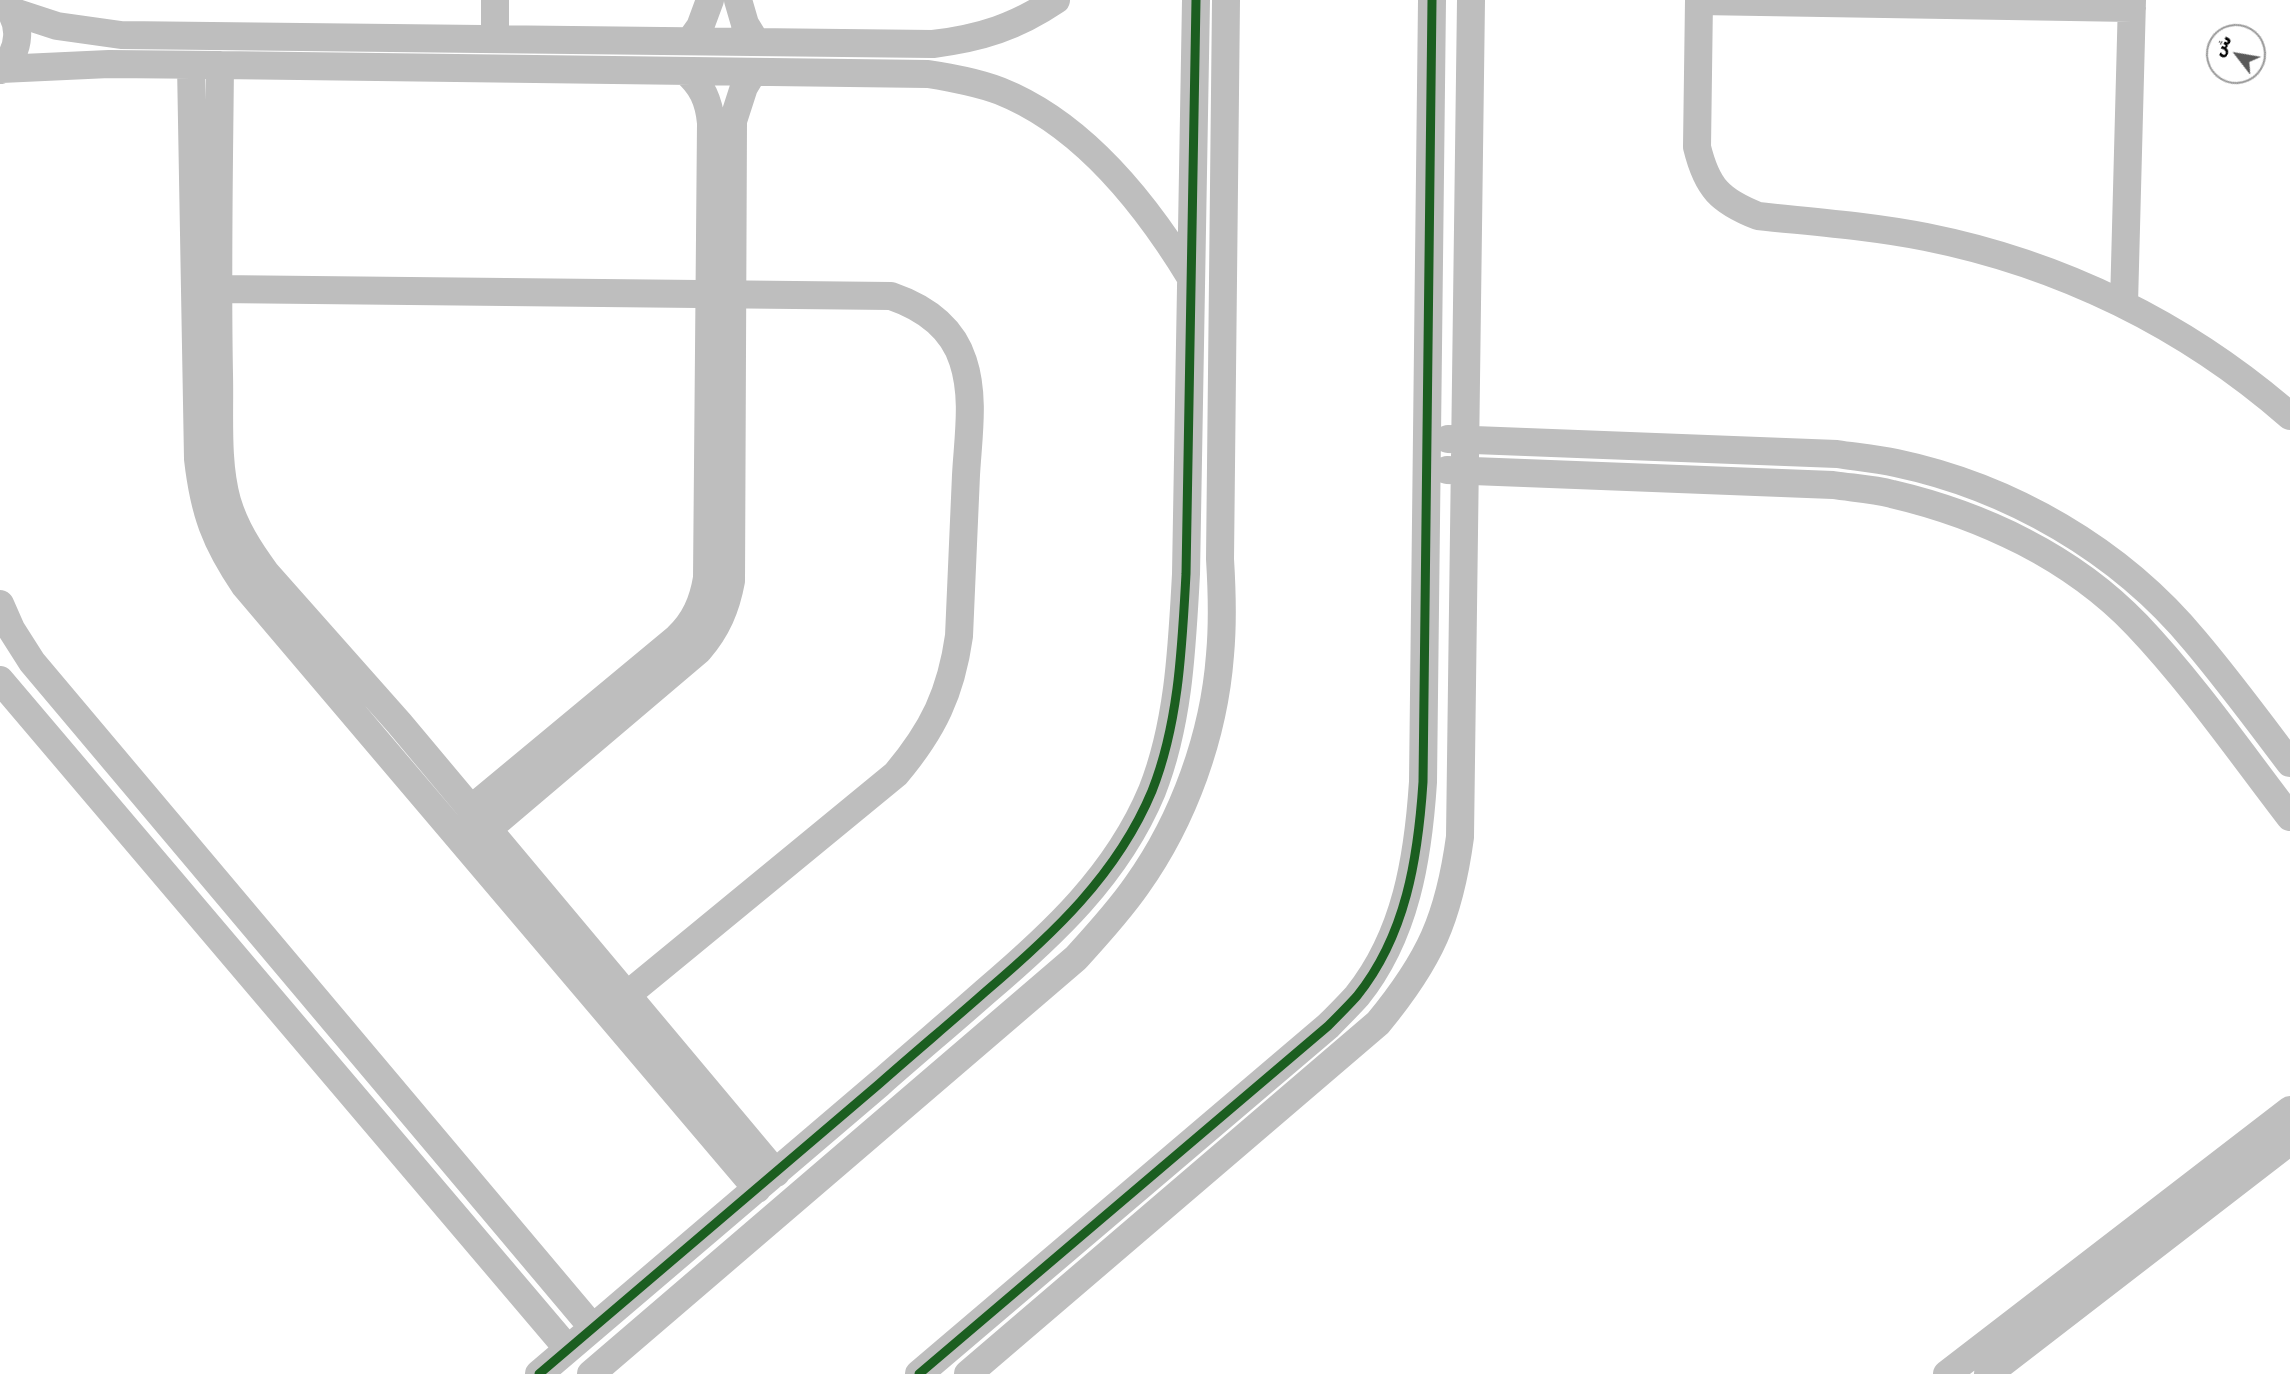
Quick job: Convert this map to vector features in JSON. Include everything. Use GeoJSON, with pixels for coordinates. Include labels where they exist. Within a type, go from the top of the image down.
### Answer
{"type":"FeatureCollection","features":[{"type":"Feature","properties":{"kind":"street"},"geometry":{"type":"LineString","coordinates":[[495,0],[495,39]]}},
{"type":"Feature","properties":{"kind":"street"},"geometry":{"type":"LineString","coordinates":[[690,41],[700,27],[710,0]]}},
{"type":"Feature","properties":{"kind":"street"},"geometry":{"type":"LineString","coordinates":[[738,0],[745,24],[756,42]]}},
{"type":"Feature","properties":{"kind":"street"},"geometry":{"type":"LineString","coordinates":[[5,5],[57,26],[121,35],[933,44],[969,39],[1003,29],[1036,14],[1056,0]]}},
{"type":"Feature","properties":{"kind":"street"},"geometry":{"type":"LineString","coordinates":[[539,1374],[766,1181],[1056,929],[1098,883],[1122,848],[1152,791],[1166,743],[1176,693],[1186,574],[1196,0]]}},
{"type":"Feature","properties":{"kind":"street"},"geometry":{"type":"LineString","coordinates":[[591,1374],[1076,958],[1109,922],[1138,884],[1164,842],[1201,752],[1211,714],[1221,647],[1226,0]]}},
{"type":"Feature","properties":{"kind":"street"},"geometry":{"type":"LineString","coordinates":[[919,1374],[1328,1026],[1357,995],[1381,960],[1399,921],[1420,837],[1423,782],[1432,0]]}},
{"type":"Feature","properties":{"kind":"street"},"geometry":{"type":"LineString","coordinates":[[968,1374],[1370,1030],[1404,991],[1426,956],[1443,918],[1454,878],[1460,837],[1472,0]]}},
{"type":"Feature","properties":{"kind":"street"},"geometry":{"type":"LineString","coordinates":[[2124,304],[2132,4],[1699,1],[1697,147],[1702,170],[1716,191],[1735,207],[1758,216],[1925,237],[2002,255],[2064,277],[2124,304],[2172,330],[2219,360],[2290,416]]}},
{"type":"Feature","properties":{"kind":"street"},"geometry":{"type":"LineString","coordinates":[[1,70],[14,53],[17,42],[17,32],[5,5]]}},
{"type":"Feature","properties":{"kind":"street"},"geometry":{"type":"LineString","coordinates":[[1,70],[109,64],[220,65],[928,74],[965,80],[1001,92],[1034,108],[1065,130],[1102,162],[1136,198],[1166,237],[1191,279]]}},
{"type":"Feature","properties":{"kind":"street"},"geometry":{"type":"LineString","coordinates":[[191,65],[198,459],[202,493],[211,527],[226,558],[245,586],[766,1181]]}},
{"type":"Feature","properties":{"kind":"street"},"geometry":{"type":"LineString","coordinates":[[220,65],[217,289],[221,468],[227,500],[247,548],[266,573],[399,723],[627,995],[766,1181]]}},
{"type":"Feature","properties":{"kind":"street"},"geometry":{"type":"LineString","coordinates":[[685,71],[702,88],[710,111],[721,294]]}},
{"type":"Feature","properties":{"kind":"street"},"geometry":{"type":"LineString","coordinates":[[479,819],[687,629],[700,607],[707,578],[721,294],[733,121],[744,87],[753,72]]}},
{"type":"Feature","properties":{"kind":"street"},"geometry":{"type":"LineString","coordinates":[[217,289],[891,296],[915,304],[935,319],[952,337],[963,360],[970,406],[959,636],[946,697],[933,725],[916,751],[896,774],[627,995]]}},
{"type":"Feature","properties":{"kind":"street"},"geometry":{"type":"LineString","coordinates":[[1427,438],[1837,454],[1907,466],[1953,478],[2008,500],[2048,520],[2086,543],[2123,570],[2160,603],[2195,640],[2290,763]]}},
{"type":"Feature","properties":{"kind":"street"},"geometry":{"type":"LineString","coordinates":[[1426,469],[1833,485],[1889,493],[1944,507],[1996,528],[2046,555],[2083,580],[2135,624],[2173,665],[2290,817]]}},
{"type":"Feature","properties":{"kind":"street"},"geometry":{"type":"LineString","coordinates":[[0,604],[10,629],[32,662],[593,1328]]}},
{"type":"Feature","properties":{"kind":"street"},"geometry":{"type":"LineString","coordinates":[[0,680],[568,1349]]}},
{"type":"Feature","properties":{"kind":"street"},"geometry":{"type":"LineString","coordinates":[[1947,1374],[2290,1110]]}},
{"type":"Feature","properties":{"kind":"street"},"geometry":{"type":"LineString","coordinates":[[1988,1374],[2290,1141]]}},
{"type":"Feature","properties":{"kind":"cycle path"},"geometry":{"type":"LineString","coordinates":[[539,1374],[879,1084],[1058,926],[1121,850],[1138,821],[1152,791],[1168,739],[1178,684],[1183,629],[1186,574],[1196,0]]}},
{"type":"Feature","properties":{"kind":"cycle path"},"geometry":{"type":"LineString","coordinates":[[919,1374],[1328,1026],[1357,996],[1374,972],[1398,922],[1413,867],[1423,782],[1432,0]]}}]}
